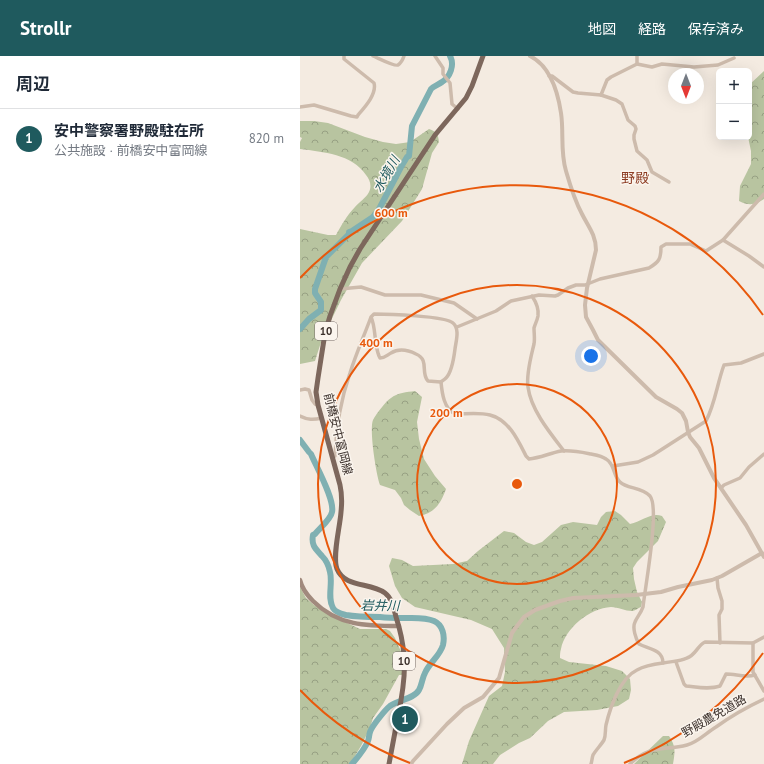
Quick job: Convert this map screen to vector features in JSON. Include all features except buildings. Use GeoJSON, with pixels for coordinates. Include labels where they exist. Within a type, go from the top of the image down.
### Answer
{"type":"FeatureCollection","features":[{"type":"Feature","properties":{"kind":"main road","name":"前橋安中富岡線"},"geometry":{"type":"LineString","coordinates":[[399,625],[390,599],[386,593],[343,578],[336,568],[335,557],[342,498],[340,485],[318,405],[316,392],[318,378],[325,333],[340,289],[350,267],[360,249],[435,135],[466,98],[483,56]]}},
{"type":"Feature","properties":{"kind":"main road"},"geometry":{"type":"LineString","coordinates":[[300,580],[308,596],[332,615],[346,621],[369,626],[399,625]]}},
{"type":"Feature","properties":{"kind":"main road","name":"10"},"geometry":{"type":"LineString","coordinates":[[389,764],[403,686],[404,656],[399,625]]}},
{"type":"Feature","properties":{"kind":"street"},"geometry":{"type":"LineString","coordinates":[[300,107],[314,105],[357,117],[374,92],[375,87],[374,83],[344,59],[344,56]]}},
{"type":"Feature","properties":{"kind":"street"},"geometry":{"type":"LineString","coordinates":[[372,56],[382,59],[395,66],[398,65],[404,56]]}},
{"type":"Feature","properties":{"kind":"street"},"geometry":{"type":"LineString","coordinates":[[435,56],[443,68],[443,74],[450,83],[452,104],[458,109]]}},
{"type":"Feature","properties":{"kind":"street"},"geometry":{"type":"LineString","coordinates":[[411,764],[447,724],[464,708],[483,697],[499,678],[512,633],[524,617],[535,610],[560,600],[661,592],[712,580],[763,555],[746,525],[712,473],[699,448],[690,437],[686,421],[682,413],[656,397],[598,340],[586,317],[586,295],[596,250],[596,243],[576,199],[566,171],[561,113],[557,96],[545,68],[530,56]]}},
{"type":"Feature","properties":{"kind":"street"},"geometry":{"type":"LineString","coordinates":[[636,64],[638,56]]}},
{"type":"Feature","properties":{"kind":"street"},"geometry":{"type":"LineString","coordinates":[[601,95],[607,80],[636,64],[652,67],[662,64],[712,66],[734,58]]}},
{"type":"Feature","properties":{"kind":"street"},"geometry":{"type":"LineString","coordinates":[[549,76],[552,76],[573,92],[601,95],[616,100],[622,104],[628,120],[635,126],[636,129],[634,139],[637,151],[647,160],[652,172],[669,182]]}},
{"type":"Feature","properties":{"kind":"street"},"geometry":{"type":"LineString","coordinates":[[457,327],[496,311],[511,301],[539,295],[555,296],[568,288],[649,268],[656,264],[661,257],[661,247],[666,244],[690,244],[706,251],[723,240],[764,194]]}},
{"type":"Feature","properties":{"kind":"street"},"geometry":{"type":"LineString","coordinates":[[723,240],[764,267]]}},
{"type":"Feature","properties":{"kind":"street"},"geometry":{"type":"LineString","coordinates":[[340,289],[361,287],[385,295],[421,295],[454,303],[476,319]]}},
{"type":"Feature","properties":{"kind":"street"},"geometry":{"type":"LineString","coordinates":[[532,296],[538,307],[538,317],[534,330],[534,343],[531,352],[527,382],[528,391],[533,406],[545,426],[564,451]]}},
{"type":"Feature","properties":{"kind":"street"},"geometry":{"type":"LineString","coordinates":[[332,457],[335,456],[336,435],[342,400],[349,375],[371,317],[374,314],[442,318],[454,322],[457,327],[457,337],[454,356],[446,378],[441,382],[428,381],[426,379],[424,361],[415,353],[405,350],[398,350],[383,358],[380,358],[376,347],[374,322],[371,317]]}},
{"type":"Feature","properties":{"kind":"street"},"geometry":{"type":"LineString","coordinates":[[613,466],[638,462],[648,458],[706,421],[724,365],[741,363],[764,354]]}},
{"type":"Feature","properties":{"kind":"street"},"geometry":{"type":"LineString","coordinates":[[441,382],[446,403],[451,412],[455,414],[491,415],[499,419],[505,423],[513,433],[529,459],[564,451],[574,451],[606,459],[613,466],[617,479],[620,483],[636,488],[651,497],[653,502],[653,523],[650,556],[642,612],[634,624],[635,634],[639,644],[656,650],[661,655],[663,663]]}},
{"type":"Feature","properties":{"kind":"street"},"geometry":{"type":"LineString","coordinates":[[300,390],[309,390],[314,404],[318,405]]}},
{"type":"Feature","properties":{"kind":"street"},"geometry":{"type":"LineString","coordinates":[[300,416],[306,420],[322,418]]}},
{"type":"Feature","properties":{"kind":"street"},"geometry":{"type":"LineString","coordinates":[[721,488],[724,485],[740,478],[749,467],[764,454]]}},
{"type":"Feature","properties":{"kind":"street"},"geometry":{"type":"LineString","coordinates":[[717,578],[722,601],[722,609],[718,615],[720,643]]}},
{"type":"Feature","properties":{"kind":"street"},"geometry":{"type":"LineString","coordinates":[[591,764],[593,756],[603,740],[608,718],[616,696],[623,681],[630,673],[637,669],[663,663],[676,662],[692,656],[703,643],[753,643],[764,637]]}},
{"type":"Feature","properties":{"kind":"street"},"geometry":{"type":"LineString","coordinates":[[753,643],[753,669],[755,676],[764,691]]}},
{"type":"Feature","properties":{"kind":"street"},"geometry":{"type":"LineString","coordinates":[[676,662],[686,686],[716,688],[720,686],[726,674],[734,674],[744,677],[755,676]]}},
{"type":"Feature","properties":{"kind":"street","name":"野殿農免道路"},"geometry":{"type":"LineString","coordinates":[[630,764],[646,752],[692,743],[746,707],[764,699]]}},
{"type":"Feature","properties":{"kind":"green space"},"geometry":{"type":"Polygon","coordinates":[[[764,71],[764,199],[755,204],[746,204],[739,201],[740,186],[751,164],[751,151],[749,140],[752,140],[752,82],[764,71]]]}},
{"type":"Feature","properties":{"kind":"green space"},"geometry":{"type":"Polygon","coordinates":[[[300,121],[328,123],[365,137],[396,144],[410,142],[429,129],[437,134],[439,142],[432,153],[422,189],[402,221],[362,263],[341,300],[322,339],[315,361],[300,364],[300,229],[328,235],[336,235],[349,213],[368,194],[370,185],[367,177],[353,162],[336,155],[300,149],[300,142],[302,138],[300,137],[300,121]]]}},
{"type":"Feature","properties":{"kind":"green space"},"geometry":{"type":"Polygon","coordinates":[[[415,391],[422,397],[417,422],[424,459],[446,489],[437,507],[425,515],[419,516],[404,505],[395,490],[380,485],[372,442],[373,420],[386,402],[396,395],[415,391]]]}},
{"type":"Feature","properties":{"kind":"green space"},"geometry":{"type":"Polygon","coordinates":[[[615,511],[630,524],[654,515],[662,516],[666,522],[658,541],[633,568],[637,592],[642,602],[641,607],[634,611],[611,607],[603,608],[587,615],[573,627],[563,641],[560,658],[569,662],[606,666],[622,671],[630,679],[631,690],[629,699],[618,706],[597,710],[564,712],[548,721],[530,738],[500,755],[493,764],[462,764],[469,741],[489,696],[502,686],[505,672],[504,648],[492,629],[471,620],[415,607],[402,598],[395,586],[389,566],[392,558],[402,560],[413,566],[453,564],[467,561],[504,531],[514,533],[526,542],[534,545],[542,542],[561,525],[573,522],[597,525],[601,517],[606,512],[615,511]]]}},
{"type":"Feature","properties":{"kind":"green space"},"geometry":{"type":"Polygon","coordinates":[[[300,587],[306,598],[314,605],[345,622],[360,629],[386,629],[390,631],[395,638],[403,656],[402,675],[399,675],[383,704],[373,718],[361,746],[350,764],[300,764],[300,587]]]}},
{"type":"Feature","properties":{"kind":"green space"},"geometry":{"type":"Polygon","coordinates":[[[663,736],[669,736],[673,743],[673,764],[634,764],[663,736]]]}},
{"type":"Feature","properties":{"kind":"waterway","name":"水境川"},"geometry":{"type":"LineString","coordinates":[[300,329],[309,319],[321,310],[321,302],[315,293],[315,289],[326,257],[349,234],[349,232],[373,217],[378,211],[401,167],[409,156],[412,126],[431,89],[445,80],[449,74],[452,67],[450,56]]}},
{"type":"Feature","properties":{"kind":"waterway","name":"岩井川"},"geometry":{"type":"LineString","coordinates":[[300,440],[311,454],[331,500],[332,512],[330,518],[313,535],[313,542],[314,547],[325,559],[330,570],[330,600],[333,608],[339,613],[354,616],[427,619],[437,623],[441,628],[443,635],[444,642],[442,649],[427,669],[417,693],[393,704],[385,711],[371,729],[365,747],[352,764]]}},
{"type":"Feature","properties":{"kind":"place","name":"安中警察署野殿駐在所"},"geometry":{"type":"Point","coordinates":[405,719]}},
{"type":"Feature","properties":{"kind":"district","name":"野殿"},"geometry":{"type":"Point","coordinates":[635,178]}}]}
